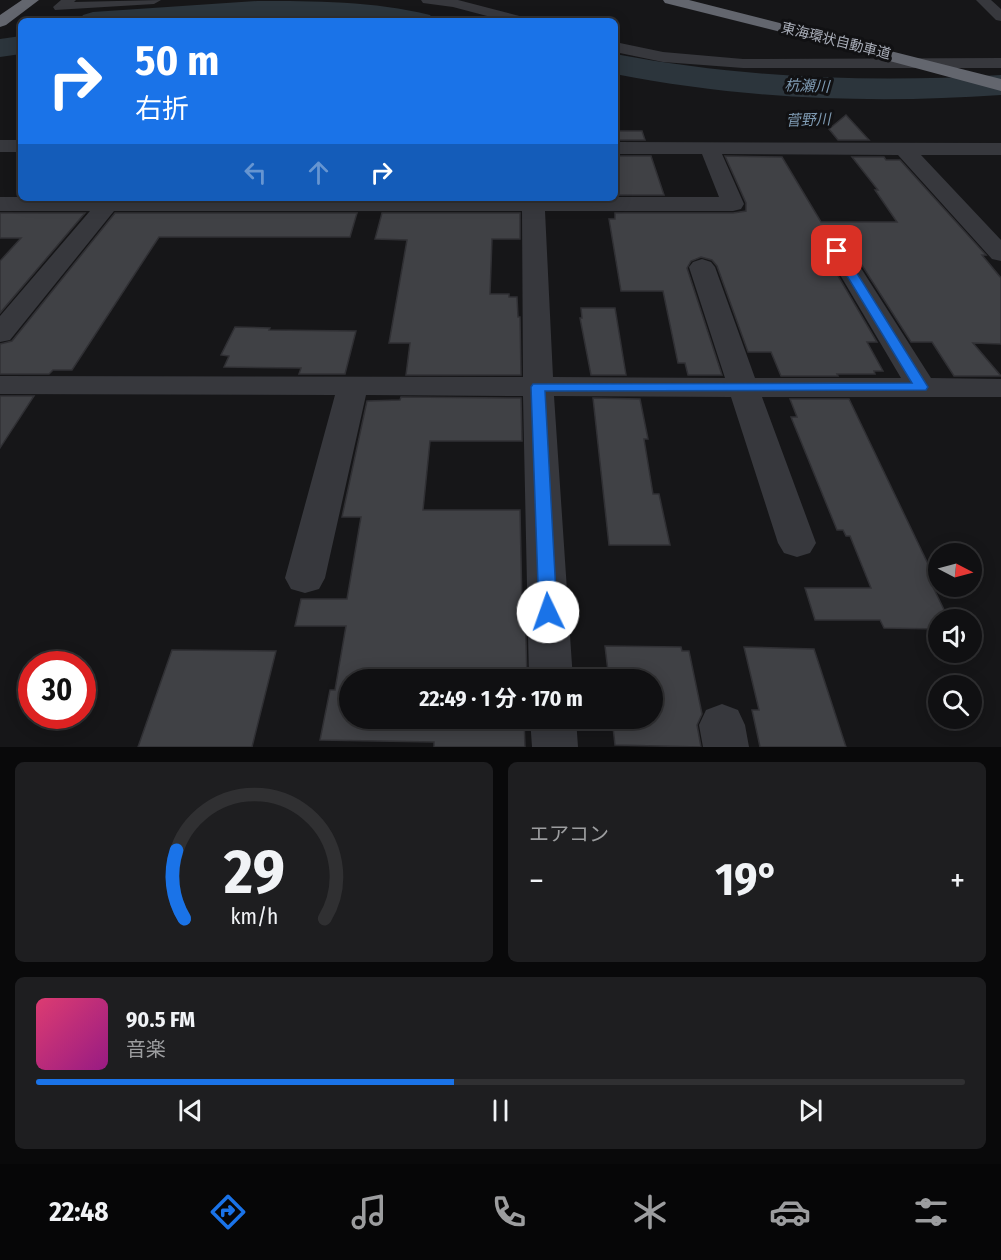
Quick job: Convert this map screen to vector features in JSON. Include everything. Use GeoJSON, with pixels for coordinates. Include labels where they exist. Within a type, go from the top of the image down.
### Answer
{"type":"FeatureCollection","features":[{"type":"Feature","properties":{"kind":"highway"},"geometry":{"type":"LineString","coordinates":[[0,5],[11,6],[32,0]]}},
{"type":"Feature","properties":{"kind":"highway","name":"東海環状自動車道"},"geometry":{"type":"LineString","coordinates":[[670,0],[798,30],[1001,85]]}},
{"type":"Feature","properties":{"kind":"highway","name":"東海環状自動車道"},"geometry":{"type":"LineString","coordinates":[[706,0],[820,27],[1001,77]]}},
{"type":"Feature","properties":{"kind":"highway"},"geometry":{"type":"LineString","coordinates":[[0,22],[11,6]]}},
{"type":"Feature","properties":{"kind":"street"},"geometry":{"type":"LineString","coordinates":[[69,0],[60,7],[154,0]]}},
{"type":"Feature","properties":{"kind":"street"},"geometry":{"type":"LineString","coordinates":[[428,0],[454,3],[511,18]]}},
{"type":"Feature","properties":{"kind":"street"},"geometry":{"type":"LineString","coordinates":[[982,0],[1001,17]]}},
{"type":"Feature","properties":{"kind":"street"},"geometry":{"type":"LineString","coordinates":[[618,48],[708,61],[765,64],[1001,63]]}},
{"type":"Feature","properties":{"kind":"street"},"geometry":{"type":"LineString","coordinates":[[0,146],[18,146]]}},
{"type":"Feature","properties":{"kind":"street"},"geometry":{"type":"LineString","coordinates":[[618,148],[1001,149]]}},
{"type":"Feature","properties":{"kind":"street"},"geometry":{"type":"LineString","coordinates":[[0,204],[111,201],[734,204],[710,149]]}},
{"type":"Feature","properties":{"kind":"street"},"geometry":{"type":"LineString","coordinates":[[904,149],[1001,254]]}},
{"type":"Feature","properties":{"kind":"street"},"geometry":{"type":"LineString","coordinates":[[0,334],[111,201]]}},
{"type":"Feature","properties":{"kind":"street"},"geometry":{"type":"LineString","coordinates":[[533,202],[538,387],[551,669]]}},
{"type":"Feature","properties":{"kind":"street"},"geometry":{"type":"LineString","coordinates":[[837,251],[921,387]]}},
{"type":"Feature","properties":{"kind":"street"},"geometry":{"type":"LineString","coordinates":[[702,267],[797,543]]}},
{"type":"Feature","properties":{"kind":"street"},"geometry":{"type":"LineString","coordinates":[[0,385],[1001,388]]}},
{"type":"Feature","properties":{"kind":"street"},"geometry":{"type":"LineString","coordinates":[[305,578],[352,386]]}},
{"type":"Feature","properties":{"kind":"street"},"geometry":{"type":"LineString","coordinates":[[554,729],[555,747]]}},
{"type":"Feature","properties":{"kind":"building"},"geometry":{"type":"Polygon","coordinates":[[[846,115],[869,140],[838,140],[829,129],[846,115]]]}},
{"type":"Feature","properties":{"kind":"building"},"geometry":{"type":"Polygon","coordinates":[[[618,131],[642,131],[645,140],[618,140],[618,131]]]}},
{"type":"Feature","properties":{"kind":"building"},"geometry":{"type":"Polygon","coordinates":[[[618,156],[651,156],[664,195],[618,195],[618,156]]]}},
{"type":"Feature","properties":{"kind":"building"},"geometry":{"type":"Polygon","coordinates":[[[725,156],[782,157],[821,222],[897,222],[875,190],[878,190],[852,157],[884,157],[886,160],[900,160],[986,255],[982,255],[1001,278],[1001,344],[973,343],[1001,376],[954,376],[932,342],[911,342],[849,245],[838,242],[829,244],[824,252],[877,342],[867,342],[883,371],[874,371],[875,374],[837,374],[838,376],[781,376],[771,352],[748,352],[717,266],[712,260],[701,257],[691,261],[687,268],[722,375],[688,375],[685,363],[678,363],[663,291],[621,291],[609,219],[615,219],[615,213],[733,213],[746,211],[746,203],[725,156]]]}},
{"type":"Feature","properties":{"kind":"building"},"geometry":{"type":"Polygon","coordinates":[[[0,213],[85,213],[0,313],[0,261],[21,238],[0,238],[0,213]]]}},
{"type":"Feature","properties":{"kind":"building"},"geometry":{"type":"Polygon","coordinates":[[[115,213],[357,213],[350,237],[159,237],[72,370],[53,370],[49,374],[0,374],[0,344],[12,341],[115,213]]]}},
{"type":"Feature","properties":{"kind":"building"},"geometry":{"type":"Polygon","coordinates":[[[382,213],[520,213],[520,239],[492,239],[490,294],[509,294],[509,297],[517,297],[518,317],[520,317],[521,375],[406,375],[410,343],[389,343],[407,240],[375,239],[382,213]]]}},
{"type":"Feature","properties":{"kind":"building"},"geometry":{"type":"Polygon","coordinates":[[[581,308],[615,308],[626,375],[591,375],[580,318],[582,318],[581,308]]]}},
{"type":"Feature","properties":{"kind":"building"},"geometry":{"type":"Polygon","coordinates":[[[235,327],[270,328],[269,330],[356,331],[345,374],[299,374],[301,368],[224,367],[229,356],[221,355],[235,327]]]}},
{"type":"Feature","properties":{"kind":"building"},"geometry":{"type":"Polygon","coordinates":[[[0,396],[34,396],[0,448],[0,396]]]}},
{"type":"Feature","properties":{"kind":"building"},"geometry":{"type":"Polygon","coordinates":[[[401,397],[521,398],[522,441],[430,441],[423,510],[520,510],[522,606],[525,606],[527,669],[339,669],[339,729],[524,729],[525,747],[434,747],[434,742],[320,740],[330,690],[335,690],[346,626],[295,626],[301,599],[347,599],[361,517],[342,517],[367,401],[400,400],[401,397]]]}},
{"type":"Feature","properties":{"kind":"building"},"geometry":{"type":"Polygon","coordinates":[[[593,398],[640,399],[648,439],[644,439],[653,494],[659,494],[670,545],[609,545],[593,398]]]}},
{"type":"Feature","properties":{"kind":"building"},"geometry":{"type":"Polygon","coordinates":[[[790,399],[849,399],[928,564],[928,597],[938,597],[944,609],[928,609],[928,629],[884,628],[880,620],[815,620],[805,588],[871,588],[850,536],[846,536],[843,530],[837,530],[791,417],[797,417],[790,399]]]}},
{"type":"Feature","properties":{"kind":"building"},"geometry":{"type":"Polygon","coordinates":[[[605,646],[681,647],[682,651],[689,651],[702,714],[697,725],[701,747],[615,745],[613,729],[663,729],[663,669],[608,669],[605,646]]]}},
{"type":"Feature","properties":{"kind":"building"},"geometry":{"type":"Polygon","coordinates":[[[744,647],[814,649],[846,747],[760,747],[752,710],[759,710],[744,647]]]}},
{"type":"Feature","properties":{"kind":"building"},"geometry":{"type":"Polygon","coordinates":[[[172,650],[276,651],[252,747],[138,747],[172,650]]]}},
{"type":"Feature","properties":{"kind":"waterway","name":"杭瀬川"},"geometry":{"type":"LineString","coordinates":[[128,18],[257,9],[339,11],[400,18]]}},
{"type":"Feature","properties":{"kind":"waterway","name":"菅野川"},"geometry":{"type":"LineString","coordinates":[[0,48],[18,45]]}},
{"type":"Feature","properties":{"kind":"waterway","name":"杭瀬川"},"geometry":{"type":"LineString","coordinates":[[618,65],[710,80],[807,88],[905,90],[1001,85]]}},
{"type":"Feature","properties":{"kind":"route"},"geometry":{"type":"LineString","coordinates":[[548,612],[538,387],[921,387],[837,251]]}}]}
